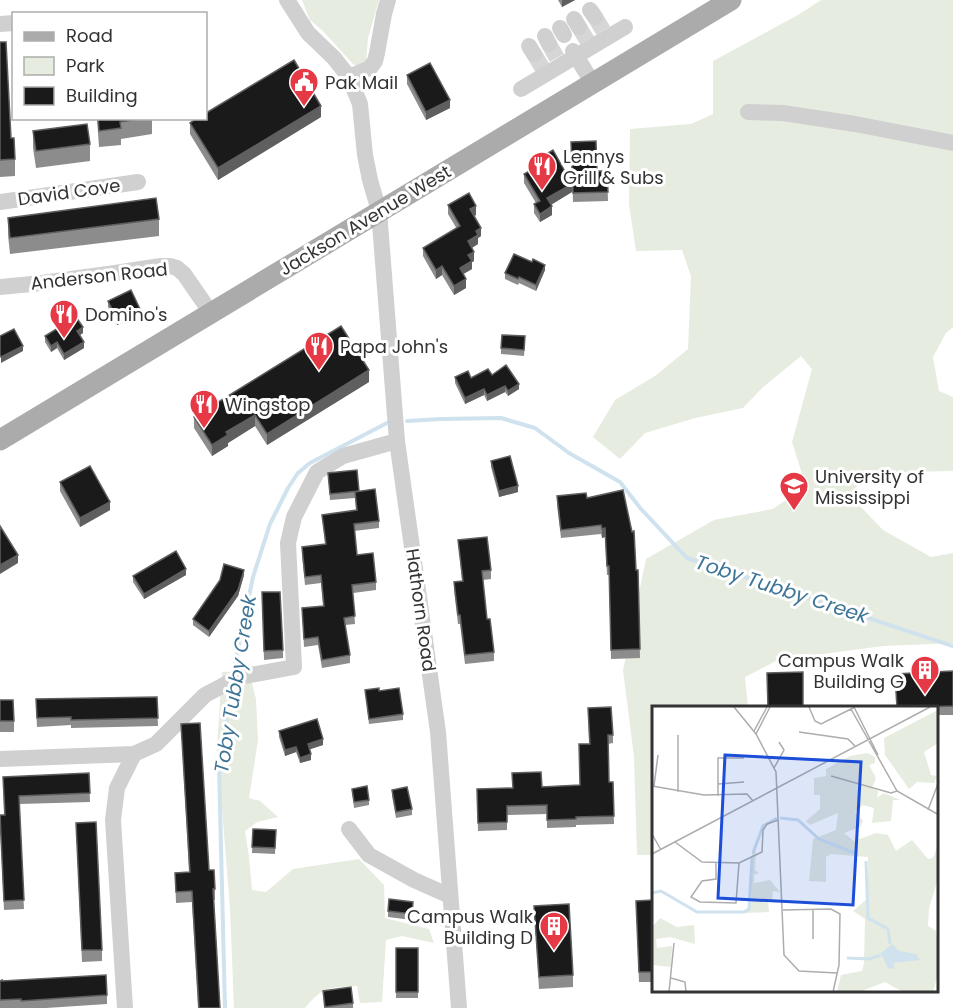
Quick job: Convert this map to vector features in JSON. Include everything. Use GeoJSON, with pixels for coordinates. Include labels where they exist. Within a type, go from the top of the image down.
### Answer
{"type":"FeatureCollection","features":[{"type":"Feature","properties":{"kind":"main road","name":"Jackson Avenue West"},"geometry":{"type":"LineString","coordinates":[[0,440],[731,0]]}},
{"type":"Feature","properties":{"kind":"street","name":"Hathorn Road"},"geometry":{"type":"LineString","coordinates":[[287,0],[308,33],[334,58],[349,77],[360,104],[368,172],[379,211],[397,441],[438,732],[459,1008]]}},
{"type":"Feature","properties":{"kind":"street"},"geometry":{"type":"LineString","coordinates":[[349,77],[370,68],[375,61],[388,0]]}},
{"type":"Feature","properties":{"kind":"street"},"geometry":{"type":"LineString","coordinates":[[521,89],[575,53],[625,27]]}},
{"type":"Feature","properties":{"kind":"street"},"geometry":{"type":"LineString","coordinates":[[575,53],[592,82]]}},
{"type":"Feature","properties":{"kind":"street"},"geometry":{"type":"LineString","coordinates":[[748,112],[783,113],[953,143]]}},
{"type":"Feature","properties":{"kind":"street","name":"David Cove"},"geometry":{"type":"LineString","coordinates":[[0,202],[138,182]]}},
{"type":"Feature","properties":{"kind":"street","name":"Anderson Road"},"geometry":{"type":"LineString","coordinates":[[0,287],[170,266],[184,274],[211,313]]}},
{"type":"Feature","properties":{"kind":"street"},"geometry":{"type":"LineString","coordinates":[[0,759],[134,754],[156,744],[205,695],[239,678],[294,668],[288,543],[294,517],[317,472],[343,456],[397,441]]}},
{"type":"Feature","properties":{"kind":"street"},"geometry":{"type":"LineString","coordinates":[[125,1008],[113,820],[117,788],[134,754]]}},
{"type":"Feature","properties":{"kind":"street"},"geometry":{"type":"LineString","coordinates":[[349,829],[369,855],[414,880],[450,896]]}},
{"type":"Feature","properties":{"kind":"green space"},"geometry":{"type":"Polygon","coordinates":[[[302,0],[379,0],[368,38],[366,63],[356,66],[352,63],[310,20],[302,0]]]}},
{"type":"Feature","properties":{"kind":"green space","name":"University of Mississippi"},"geometry":{"type":"Polygon","coordinates":[[[821,0],[953,0],[953,327],[946,333],[933,357],[939,391],[953,397],[953,471],[901,472],[856,487],[860,506],[883,530],[931,557],[953,553],[953,643],[883,646],[778,660],[745,677],[748,706],[652,706],[652,855],[637,855],[634,757],[623,670],[646,559],[714,520],[773,509],[806,486],[792,442],[812,369],[801,356],[762,388],[743,408],[695,418],[645,433],[620,459],[593,437],[615,400],[655,376],[688,349],[691,276],[682,250],[636,251],[629,204],[630,129],[691,124],[713,114],[713,61],[821,0]]]}},
{"type":"Feature","properties":{"kind":"green space"},"geometry":{"type":"Polygon","coordinates":[[[249,671],[256,699],[258,740],[249,798],[260,801],[278,817],[257,822],[245,831],[252,890],[266,892],[293,869],[359,859],[384,885],[385,918],[429,929],[434,943],[402,936],[386,940],[382,1002],[360,1003],[357,986],[323,991],[305,1008],[234,1008],[230,908],[217,747],[222,672],[249,671]]]}},
{"type":"Feature","properties":{"kind":"building"},"geometry":{"type":"Polygon","coordinates":[[[0,42],[6,42],[11,138],[14,138],[15,159],[0,160],[0,42]]]}},
{"type":"Feature","properties":{"kind":"building"},"geometry":{"type":"Polygon","coordinates":[[[294,60],[321,106],[218,168],[190,123],[194,120],[207,120],[207,112],[294,60]]]}},
{"type":"Feature","properties":{"kind":"building"},"geometry":{"type":"Polygon","coordinates":[[[430,63],[450,100],[426,112],[407,75],[430,63]]]}},
{"type":"Feature","properties":{"kind":"building"},"geometry":{"type":"Polygon","coordinates":[[[98,120],[132,120],[120,122],[121,128],[99,131],[98,120]]]}},
{"type":"Feature","properties":{"kind":"building"},"geometry":{"type":"Polygon","coordinates":[[[87,124],[90,144],[36,151],[33,131],[87,124]]]}},
{"type":"Feature","properties":{"kind":"building"},"geometry":{"type":"Polygon","coordinates":[[[596,141],[597,171],[607,171],[608,192],[573,193],[571,142],[596,141]]]}},
{"type":"Feature","properties":{"kind":"building"},"geometry":{"type":"Polygon","coordinates":[[[553,150],[572,184],[547,198],[552,206],[540,214],[534,204],[540,201],[524,174],[542,164],[538,159],[553,150]]]}},
{"type":"Feature","properties":{"kind":"building"},"geometry":{"type":"Polygon","coordinates":[[[469,193],[476,206],[470,209],[481,228],[476,231],[478,235],[468,241],[474,252],[468,255],[472,261],[460,268],[466,279],[454,286],[442,266],[436,270],[423,248],[460,226],[448,205],[469,193]]]}},
{"type":"Feature","properties":{"kind":"building"},"geometry":{"type":"Polygon","coordinates":[[[156,198],[159,219],[10,238],[8,218],[156,198]]]}},
{"type":"Feature","properties":{"kind":"building"},"geometry":{"type":"Polygon","coordinates":[[[514,254],[545,265],[536,285],[505,273],[514,254]]]}},
{"type":"Feature","properties":{"kind":"building"},"geometry":{"type":"Polygon","coordinates":[[[131,290],[140,309],[117,319],[108,301],[131,290]]]}},
{"type":"Feature","properties":{"kind":"building","name":"Domino's"},"geometry":{"type":"Polygon","coordinates":[[[76,317],[83,327],[77,331],[84,342],[64,354],[57,342],[51,346],[45,336],[76,317]]]}},
{"type":"Feature","properties":{"kind":"building"},"geometry":{"type":"Polygon","coordinates":[[[341,326],[369,370],[267,434],[255,415],[226,432],[228,435],[212,445],[194,417],[341,326]]]}},
{"type":"Feature","properties":{"kind":"building"},"geometry":{"type":"Polygon","coordinates":[[[14,329],[23,346],[1,357],[0,336],[14,329]]]}},
{"type":"Feature","properties":{"kind":"building"},"geometry":{"type":"Polygon","coordinates":[[[502,335],[525,336],[524,350],[501,348],[502,335]]]}},
{"type":"Feature","properties":{"kind":"building"},"geometry":{"type":"Polygon","coordinates":[[[506,365],[519,384],[508,391],[505,386],[487,395],[484,389],[465,398],[455,377],[468,371],[471,378],[488,369],[492,375],[506,365]]]}},
{"type":"Feature","properties":{"kind":"building"},"geometry":{"type":"Polygon","coordinates":[[[510,456],[518,486],[499,491],[491,461],[510,456]]]}},
{"type":"Feature","properties":{"kind":"building"},"geometry":{"type":"Polygon","coordinates":[[[90,466],[110,502],[80,518],[60,482],[90,466]]]}},
{"type":"Feature","properties":{"kind":"building"},"geometry":{"type":"Polygon","coordinates":[[[357,470],[359,491],[330,494],[328,473],[357,470]]]}},
{"type":"Feature","properties":{"kind":"building"},"geometry":{"type":"Polygon","coordinates":[[[375,489],[379,521],[354,524],[357,555],[373,553],[376,582],[352,585],[355,616],[344,618],[350,655],[322,660],[318,637],[304,639],[302,608],[324,606],[321,575],[305,577],[302,547],[326,544],[322,515],[357,510],[355,492],[375,489]]]}},
{"type":"Feature","properties":{"kind":"building"},"geometry":{"type":"Polygon","coordinates":[[[623,490],[632,532],[634,531],[636,570],[638,570],[640,649],[611,650],[609,566],[607,566],[605,528],[602,529],[601,525],[561,530],[557,496],[586,493],[587,498],[623,490]]]}},
{"type":"Feature","properties":{"kind":"building"},"geometry":{"type":"Polygon","coordinates":[[[0,526],[18,555],[0,565],[0,526]]]}},
{"type":"Feature","properties":{"kind":"building"},"geometry":{"type":"Polygon","coordinates":[[[487,537],[491,570],[482,571],[487,619],[490,619],[494,652],[465,655],[454,582],[463,581],[458,540],[487,537]]]}},
{"type":"Feature","properties":{"kind":"building"},"geometry":{"type":"Polygon","coordinates":[[[176,551],[186,569],[144,594],[133,576],[176,551]]]}},
{"type":"Feature","properties":{"kind":"building"},"geometry":{"type":"Polygon","coordinates":[[[224,564],[244,570],[238,590],[209,631],[193,619],[220,580],[224,564]]]}},
{"type":"Feature","properties":{"kind":"building"},"geometry":{"type":"Polygon","coordinates":[[[262,592],[280,592],[283,650],[264,651],[262,592]]]}},
{"type":"Feature","properties":{"kind":"building","name":"Campus Walk Building G"},"geometry":{"type":"Polygon","coordinates":[[[953,671],[953,706],[897,706],[895,674],[953,671]]]}},
{"type":"Feature","properties":{"kind":"building"},"geometry":{"type":"Polygon","coordinates":[[[803,672],[803,706],[768,706],[767,673],[803,672]]]}},
{"type":"Feature","properties":{"kind":"building"},"geometry":{"type":"Polygon","coordinates":[[[379,688],[379,691],[399,688],[403,714],[369,719],[365,690],[379,688]]]}},
{"type":"Feature","properties":{"kind":"building"},"geometry":{"type":"Polygon","coordinates":[[[157,697],[158,718],[71,720],[71,717],[37,718],[36,699],[157,697]]]}},
{"type":"Feature","properties":{"kind":"building"},"geometry":{"type":"Polygon","coordinates":[[[0,700],[13,700],[14,721],[0,721],[0,700]]]}},
{"type":"Feature","properties":{"kind":"building"},"geometry":{"type":"Polygon","coordinates":[[[611,707],[613,735],[608,735],[609,782],[613,782],[614,816],[547,820],[547,805],[507,806],[507,822],[478,823],[477,789],[513,788],[512,773],[541,772],[542,787],[580,785],[579,744],[590,744],[588,708],[611,707]]]}},
{"type":"Feature","properties":{"kind":"building"},"geometry":{"type":"Polygon","coordinates":[[[317,719],[323,739],[308,744],[311,754],[300,758],[296,747],[285,750],[279,731],[317,719]]]}},
{"type":"Feature","properties":{"kind":"building"},"geometry":{"type":"Polygon","coordinates":[[[200,723],[209,870],[214,870],[215,889],[213,889],[220,1008],[199,1008],[192,891],[176,892],[175,873],[190,872],[181,724],[200,723]]]}},
{"type":"Feature","properties":{"kind":"building"},"geometry":{"type":"Polygon","coordinates":[[[89,773],[90,793],[19,796],[24,900],[4,901],[0,815],[5,815],[3,777],[89,773]]]}},
{"type":"Feature","properties":{"kind":"building"},"geometry":{"type":"Polygon","coordinates":[[[367,786],[369,800],[354,802],[352,789],[367,786]]]}},
{"type":"Feature","properties":{"kind":"building"},"geometry":{"type":"Polygon","coordinates":[[[407,787],[412,809],[396,812],[392,790],[407,787]]]}},
{"type":"Feature","properties":{"kind":"building"},"geometry":{"type":"Polygon","coordinates":[[[96,822],[102,950],[82,950],[76,823],[96,822]]]}},
{"type":"Feature","properties":{"kind":"building"},"geometry":{"type":"Polygon","coordinates":[[[253,829],[276,830],[275,848],[252,847],[253,829]]]}},
{"type":"Feature","properties":{"kind":"building"},"geometry":{"type":"Polygon","coordinates":[[[389,899],[413,902],[412,914],[388,911],[389,899]]]}},
{"type":"Feature","properties":{"kind":"building"},"geometry":{"type":"Polygon","coordinates":[[[652,900],[652,972],[639,972],[636,901],[652,900]]]}},
{"type":"Feature","properties":{"kind":"building","name":"Campus Walk Building D"},"geometry":{"type":"Polygon","coordinates":[[[569,904],[573,975],[539,977],[534,906],[569,904]]]}},
{"type":"Feature","properties":{"kind":"building"},"geometry":{"type":"Polygon","coordinates":[[[396,948],[418,948],[418,992],[396,992],[396,948]]]}},
{"type":"Feature","properties":{"kind":"building"},"geometry":{"type":"Polygon","coordinates":[[[106,975],[107,995],[21,1001],[21,999],[0,1000],[0,981],[2,980],[106,975]]]}},
{"type":"Feature","properties":{"kind":"building"},"geometry":{"type":"Polygon","coordinates":[[[351,987],[353,1003],[325,1007],[323,991],[351,987]]]}},
{"type":"Feature","properties":{"kind":"waterway","name":"Toby Tubby Creek"},"geometry":{"type":"LineString","coordinates":[[407,421],[501,418],[535,428],[569,453],[620,482],[641,509],[687,558],[953,646]]}},
{"type":"Feature","properties":{"kind":"waterway","name":"Toby Tubby Creek"},"geometry":{"type":"LineString","coordinates":[[233,673],[253,577],[270,524],[288,488],[298,473],[310,463],[387,423]]}},
{"type":"Feature","properties":{"kind":"waterway","name":"Toby Tubby Creek"},"geometry":{"type":"LineString","coordinates":[[225,1008],[219,767],[231,686]]}},
{"type":"Feature","properties":{"kind":"tunnel"},"geometry":{"type":"LineString","coordinates":[[595,17],[604,32]]}},
{"type":"Feature","properties":{"kind":"tunnel"},"geometry":{"type":"LineString","coordinates":[[579,27],[588,42]]}},
{"type":"Feature","properties":{"kind":"tunnel"},"geometry":{"type":"LineString","coordinates":[[549,44],[558,60]]}},
{"type":"Feature","properties":{"kind":"tunnel"},"geometry":{"type":"LineString","coordinates":[[534,54],[543,69]]}},
{"type":"Feature","properties":{"kind":"place","name":"Pak Mail"},"geometry":{"type":"Point","coordinates":[304,108]}},
{"type":"Feature","properties":{"kind":"place","name":"Lennys Grill & Subs"},"geometry":{"type":"Point","coordinates":[542,192]}},
{"type":"Feature","properties":{"kind":"place","name":"Domino's"},"geometry":{"type":"Point","coordinates":[64,340]}},
{"type":"Feature","properties":{"kind":"place","name":"Papa John's"},"geometry":{"type":"Point","coordinates":[319,372]}},
{"type":"Feature","properties":{"kind":"place","name":"Wingstop"},"geometry":{"type":"Point","coordinates":[204,430]}},
{"type":"Feature","properties":{"kind":"place","name":"University of Mississippi"},"geometry":{"type":"Point","coordinates":[794,512]}},
{"type":"Feature","properties":{"kind":"place","name":"Campus Walk Building G"},"geometry":{"type":"Point","coordinates":[925,696]}},
{"type":"Feature","properties":{"kind":"place","name":"Campus Walk Building D"},"geometry":{"type":"Point","coordinates":[554,952]}}]}
